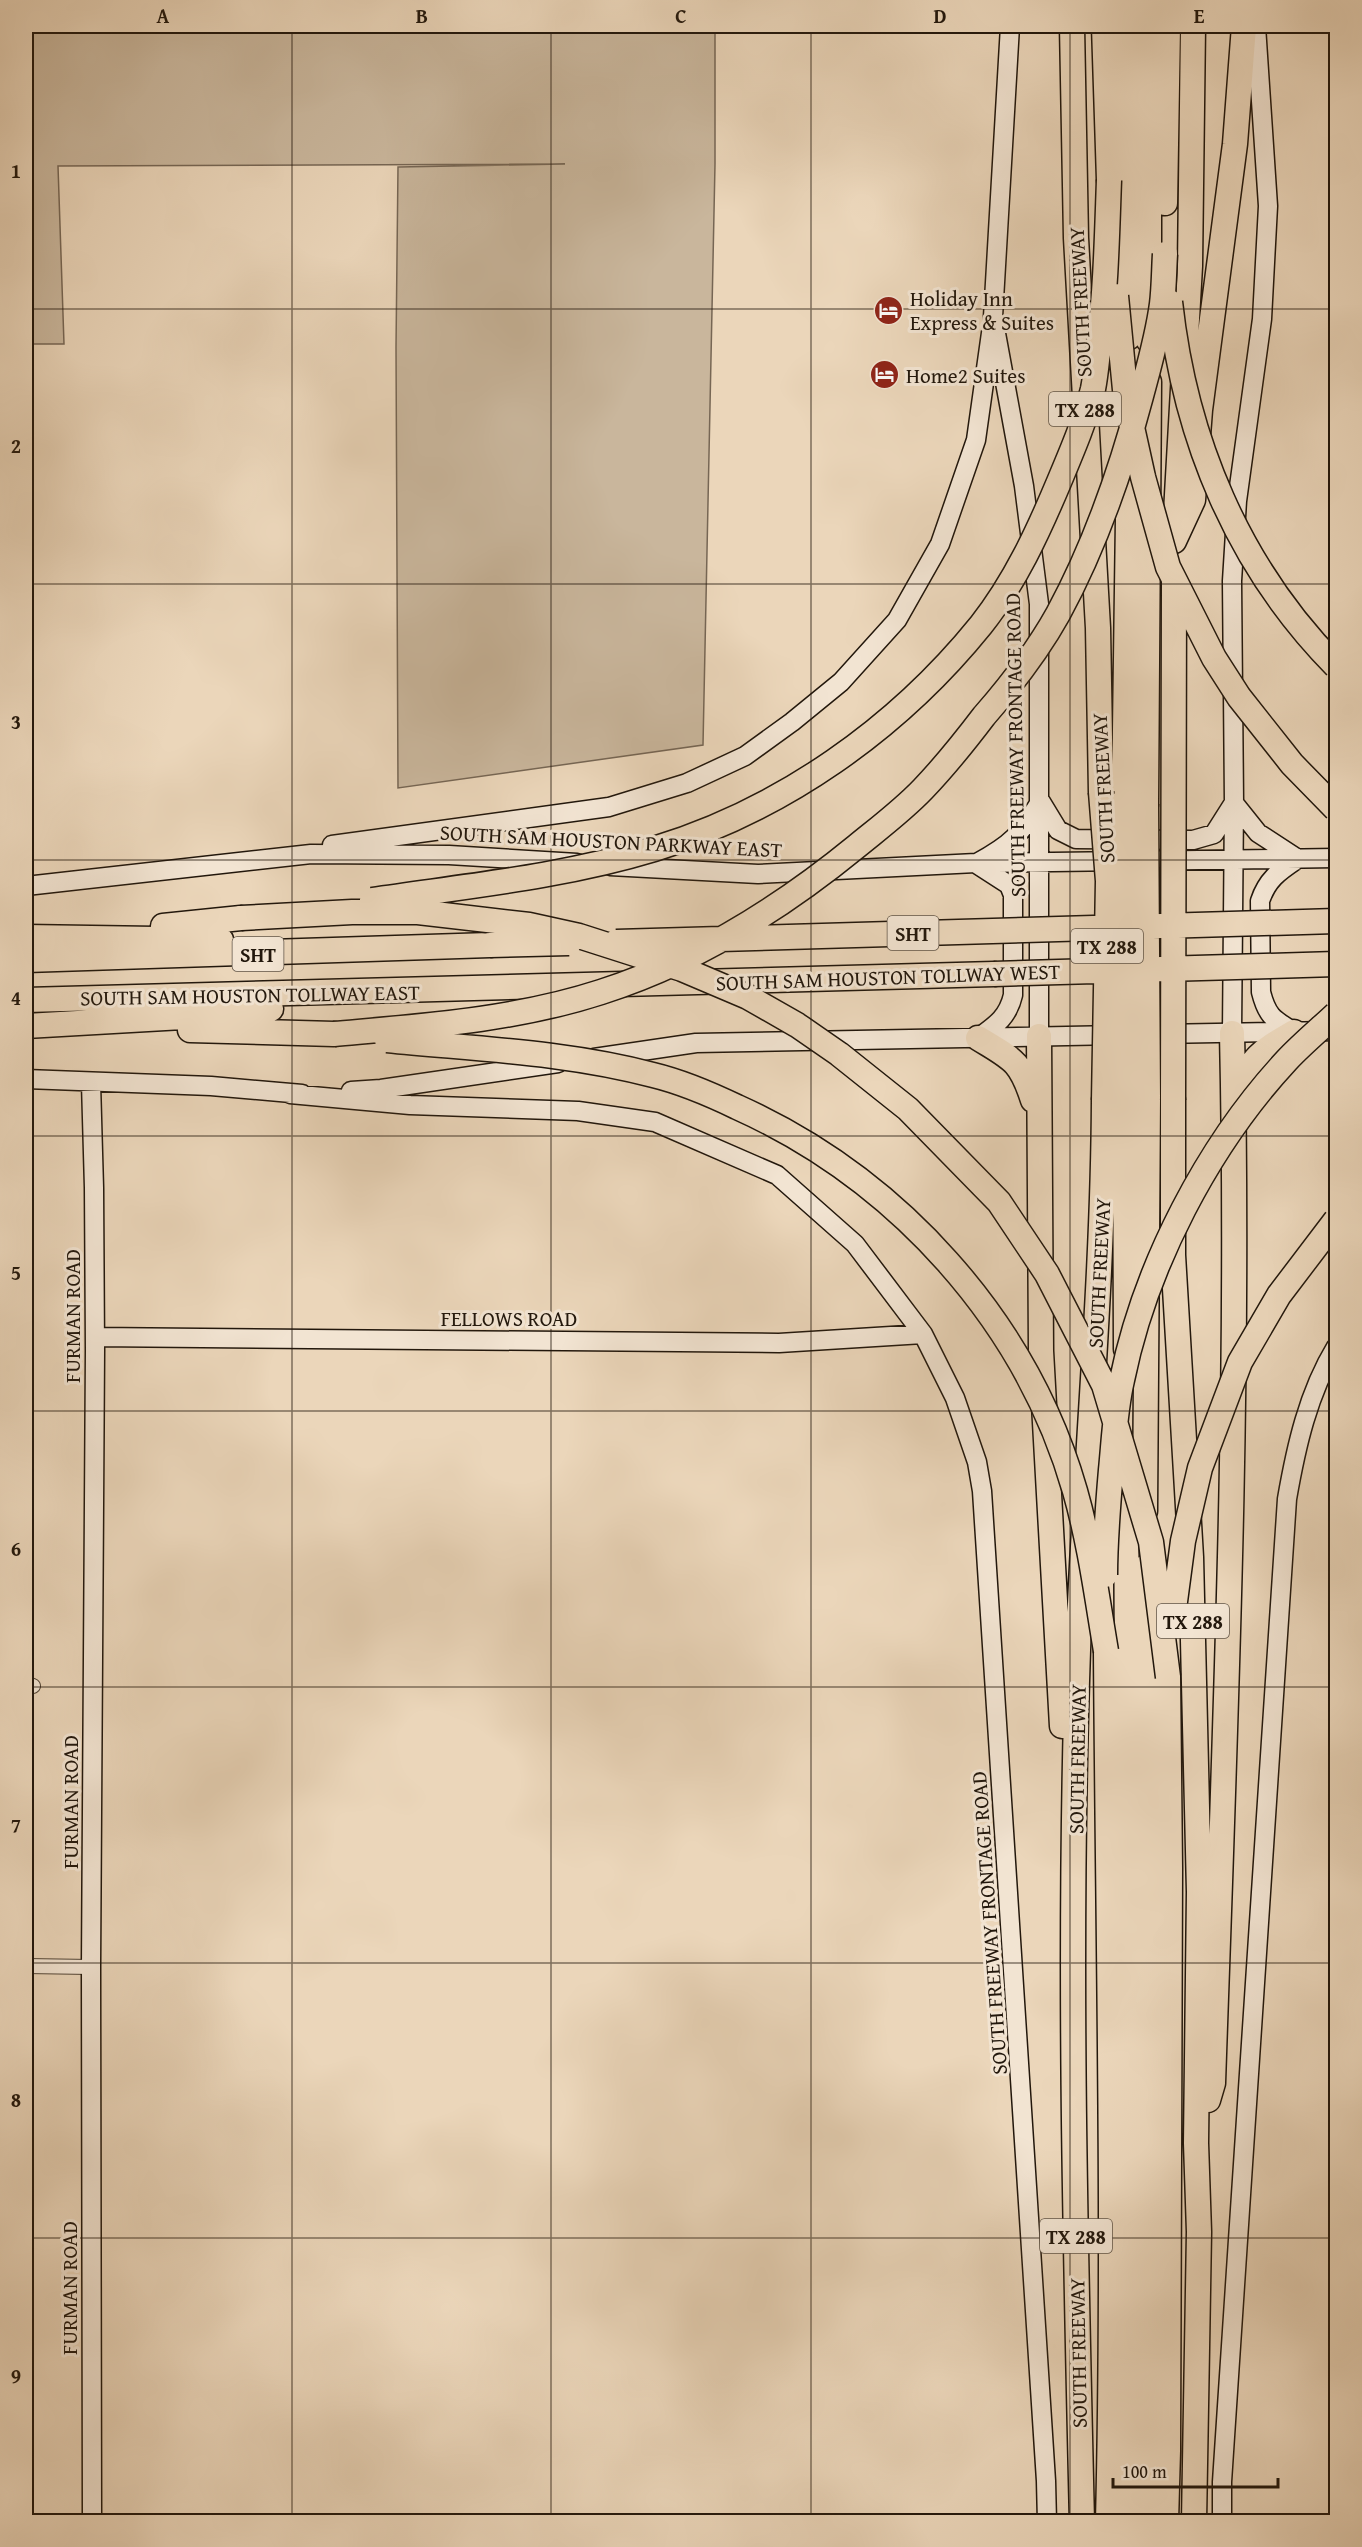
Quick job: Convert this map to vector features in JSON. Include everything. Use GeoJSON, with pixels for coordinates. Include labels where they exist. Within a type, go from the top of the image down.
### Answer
{"type":"FeatureCollection","features":[{"type":"Feature","properties":{"kind":"highway","name":"SOUTH FREEWAY"},"geometry":{"type":"LineString","coordinates":[[1072,26],[1076,238],[1098,628],[1101,792],[1126,1098],[1098,1295],[1078,1653],[1074,1950],[1075,2200],[1082,2522]]}},
{"type":"Feature","properties":{"kind":"highway"},"geometry":{"type":"LineString","coordinates":[[1104,26],[1109,180],[1123,378],[1143,477],[1168,567],[1214,658],[1239,697],[1292,764],[1336,809]]}},
{"type":"Feature","properties":{"kind":"highway"},"geometry":{"type":"LineString","coordinates":[[1126,26],[1135,802]]}},
{"type":"Feature","properties":{"kind":"highway"},"geometry":{"type":"LineString","coordinates":[[1131,2522],[1126,1098],[1135,802],[1149,26]]}},
{"type":"Feature","properties":{"kind":"highway"},"geometry":{"type":"LineString","coordinates":[[334,1034],[463,1022],[559,1005],[604,992],[717,944],[818,879],[921,791],[1000,697],[1057,614],[1108,504],[1134,422],[1152,353],[1162,303],[1165,254],[1168,26]]}},
{"type":"Feature","properties":{"kind":"highway","name":"TX 288"},"geometry":{"type":"LineString","coordinates":[[1193,26],[1190,266],[1174,541],[1173,1255],[1191,1557],[1198,1868],[1196,2143],[1200,2232],[1194,2522]]}},
{"type":"Feature","properties":{"kind":"highway"},"geometry":{"type":"LineString","coordinates":[[1174,541],[1193,500],[1200,410],[1235,144],[1244,26]]}},
{"type":"Feature","properties":{"kind":"highway"},"geometry":{"type":"LineString","coordinates":[[241,918],[542,875],[652,850],[707,831],[747,813],[839,759],[882,725],[922,690],[981,624],[1004,591],[1037,534],[1078,439],[1094,386],[1103,309],[1109,180]]}},
{"type":"Feature","properties":{"kind":"highway"},"geometry":{"type":"LineString","coordinates":[[1165,254],[1173,330],[1183,381],[1198,441],[1213,481],[1251,556],[1279,599],[1310,639],[1336,666]]}},
{"type":"Feature","properties":{"kind":"highway"},"geometry":{"type":"LineString","coordinates":[[26,935],[101,931],[241,918],[352,912],[418,912],[529,925],[579,936],[682,969],[748,997],[797,1025],[839,1054],[908,1109],[999,1202],[1047,1274],[1104,1384],[1151,1542],[1168,1677]]}},
{"type":"Feature","properties":{"kind":"highway","name":"SOUTH SAM HOUSTON TOLLWAY WEST"},"geometry":{"type":"LineString","coordinates":[[490,945],[1336,921]]}},
{"type":"Feature","properties":{"kind":"highway"},"geometry":{"type":"LineString","coordinates":[[26,935],[490,945]]}},
{"type":"Feature","properties":{"kind":"highway","name":"SOUTH SAM HOUSTON TOLLWAY EAST"},"geometry":{"type":"LineString","coordinates":[[26,960],[490,945]]}},
{"type":"Feature","properties":{"kind":"highway","name":"SOUTH SAM HOUSTON TOLLWAY WEST"},"geometry":{"type":"LineString","coordinates":[[473,990],[1336,964]]}},
{"type":"Feature","properties":{"kind":"highway"},"geometry":{"type":"LineString","coordinates":[[994,974],[1150,973],[1336,978]]}},
{"type":"Feature","properties":{"kind":"highway"},"geometry":{"type":"LineString","coordinates":[[26,1028],[200,1016],[473,990]]}},
{"type":"Feature","properties":{"kind":"highway","name":"SOUTH SAM HOUSTON TOLLWAY EAST"},"geometry":{"type":"LineString","coordinates":[[26,1000],[473,990]]}},
{"type":"Feature","properties":{"kind":"highway"},"geometry":{"type":"LineString","coordinates":[[1115,2522],[1111,2394],[1105,1543],[1115,1422],[1122,1379],[1142,1307],[1163,1255],[1194,1191],[1218,1149],[1246,1109],[1287,1060],[1336,1014]]}},
{"type":"Feature","properties":{"kind":"highway"},"geometry":{"type":"LineString","coordinates":[[26,1028],[334,1034],[533,1054],[594,1062],[655,1075],[708,1093],[776,1124],[833,1160],[888,1201],[939,1251],[981,1300],[1027,1375],[1055,1434],[1075,1488],[1086,1532],[1106,1651]]}},
{"type":"Feature","properties":{"kind":"highway"},"geometry":{"type":"LineString","coordinates":[[1233,1096],[1254,1059],[1264,1050],[1294,1032]]}},
{"type":"Feature","properties":{"kind":"highway"},"geometry":{"type":"LineString","coordinates":[[1196,2143],[1213,2083],[1229,1646],[1233,1459],[1232,1033]]}},
{"type":"Feature","properties":{"kind":"highway"},"geometry":{"type":"LineString","coordinates":[[1039,1036],[1041,1351],[1074,1950]]}},
{"type":"Feature","properties":{"kind":"highway"},"geometry":{"type":"LineString","coordinates":[[978,1038],[1015,1062],[1025,1075],[1039,1119]]}},
{"type":"Feature","properties":{"kind":"highway"},"geometry":{"type":"LineString","coordinates":[[1126,1098],[1144,1482],[1149,1851],[1149,2522]]}},
{"type":"Feature","properties":{"kind":"highway"},"geometry":{"type":"LineString","coordinates":[[1166,2522],[1170,1868],[1168,1677],[1174,1605],[1183,1541],[1200,1468],[1240,1362],[1261,1325],[1307,1256],[1336,1220]]}},
{"type":"Feature","properties":{"kind":"highway"},"geometry":{"type":"LineString","coordinates":[[1108,2522],[1111,2394]]}},
{"type":"Feature","properties":{"kind":"main road","name":"SOUTH FREEWAY FRONTAGE ROAD"},"geometry":{"type":"LineString","coordinates":[[1010,26],[993,317],[1024,486],[1039,604],[1039,1036]]}},
{"type":"Feature","properties":{"kind":"main road"},"geometry":{"type":"LineString","coordinates":[[1232,1033],[1234,803],[1232,581],[1237,501],[1262,319],[1268,206],[1256,26]]}},
{"type":"Feature","properties":{"kind":"main road"},"geometry":{"type":"LineString","coordinates":[[311,854],[333,845],[471,828],[609,807],[687,783],[745,756],[792,722],[841,682],[897,620],[940,544],[976,441],[993,317]]}},
{"type":"Feature","properties":{"kind":"main road"},"geometry":{"type":"LineString","coordinates":[[978,1038],[994,1026],[1010,1009],[1013,995],[1012,895],[1009,885],[976,863],[1004,848],[1017,837],[1040,800],[1058,830],[1076,839],[1193,840],[1214,834],[1234,803]]}},
{"type":"Feature","properties":{"kind":"main road"},"geometry":{"type":"LineString","coordinates":[[1234,803],[1258,833],[1298,859],[1273,875],[1260,901],[1261,992],[1264,1006],[1271,1018],[1294,1032]]}},
{"type":"Feature","properties":{"kind":"main road","name":"SOUTH SAM HOUSTON PARKWAY EAST"},"geometry":{"type":"LineString","coordinates":[[26,886],[311,854],[449,855],[758,874],[976,863],[1336,858]]}},
{"type":"Feature","properties":{"kind":"main road"},"geometry":{"type":"LineString","coordinates":[[26,1079],[212,1086],[290,1094],[381,1089],[696,1043],[1336,1031]]}},
{"type":"Feature","properties":{"kind":"main road","name":"FURMAN ROAD"},"geometry":{"type":"LineString","coordinates":[[91,1083],[95,1337],[91,1967],[92,2522]]}},
{"type":"Feature","properties":{"kind":"main road","name":"SOUTH FREEWAY FRONTAGE ROAD"},"geometry":{"type":"LineString","coordinates":[[290,1094],[410,1105],[578,1111],[655,1122],[777,1175],[855,1244],[923,1334],[955,1398],[967,1430],[977,1462],[984,1503],[1029,2186],[1047,2522]]}},
{"type":"Feature","properties":{"kind":"main road","name":"FELLOWS ROAD"},"geometry":{"type":"LineString","coordinates":[[95,1337],[780,1343],[923,1334]]}},
{"type":"Feature","properties":{"kind":"main road"},"geometry":{"type":"LineString","coordinates":[[1222,2522],[1222,2482],[1286,1509],[1301,1431],[1318,1382],[1336,1347]]}},
{"type":"Feature","properties":{"kind":"street"},"geometry":{"type":"LineString","coordinates":[[26,1966],[91,1967]]}},
{"type":"Feature","properties":{"kind":"shaded area"},"geometry":{"type":"Polygon","coordinates":[[[26,26],[715,26],[715,164],[703,745],[398,788],[396,347],[398,167],[565,164],[58,166],[64,344],[26,344],[26,26]]]}},
{"type":"Feature","properties":{"kind":"place","name":"Holiday Inn Express & Suites"},"geometry":{"type":"Point","coordinates":[889,310]}},
{"type":"Feature","properties":{"kind":"place","name":"Home2 Suites"},"geometry":{"type":"Point","coordinates":[885,375]}}]}
